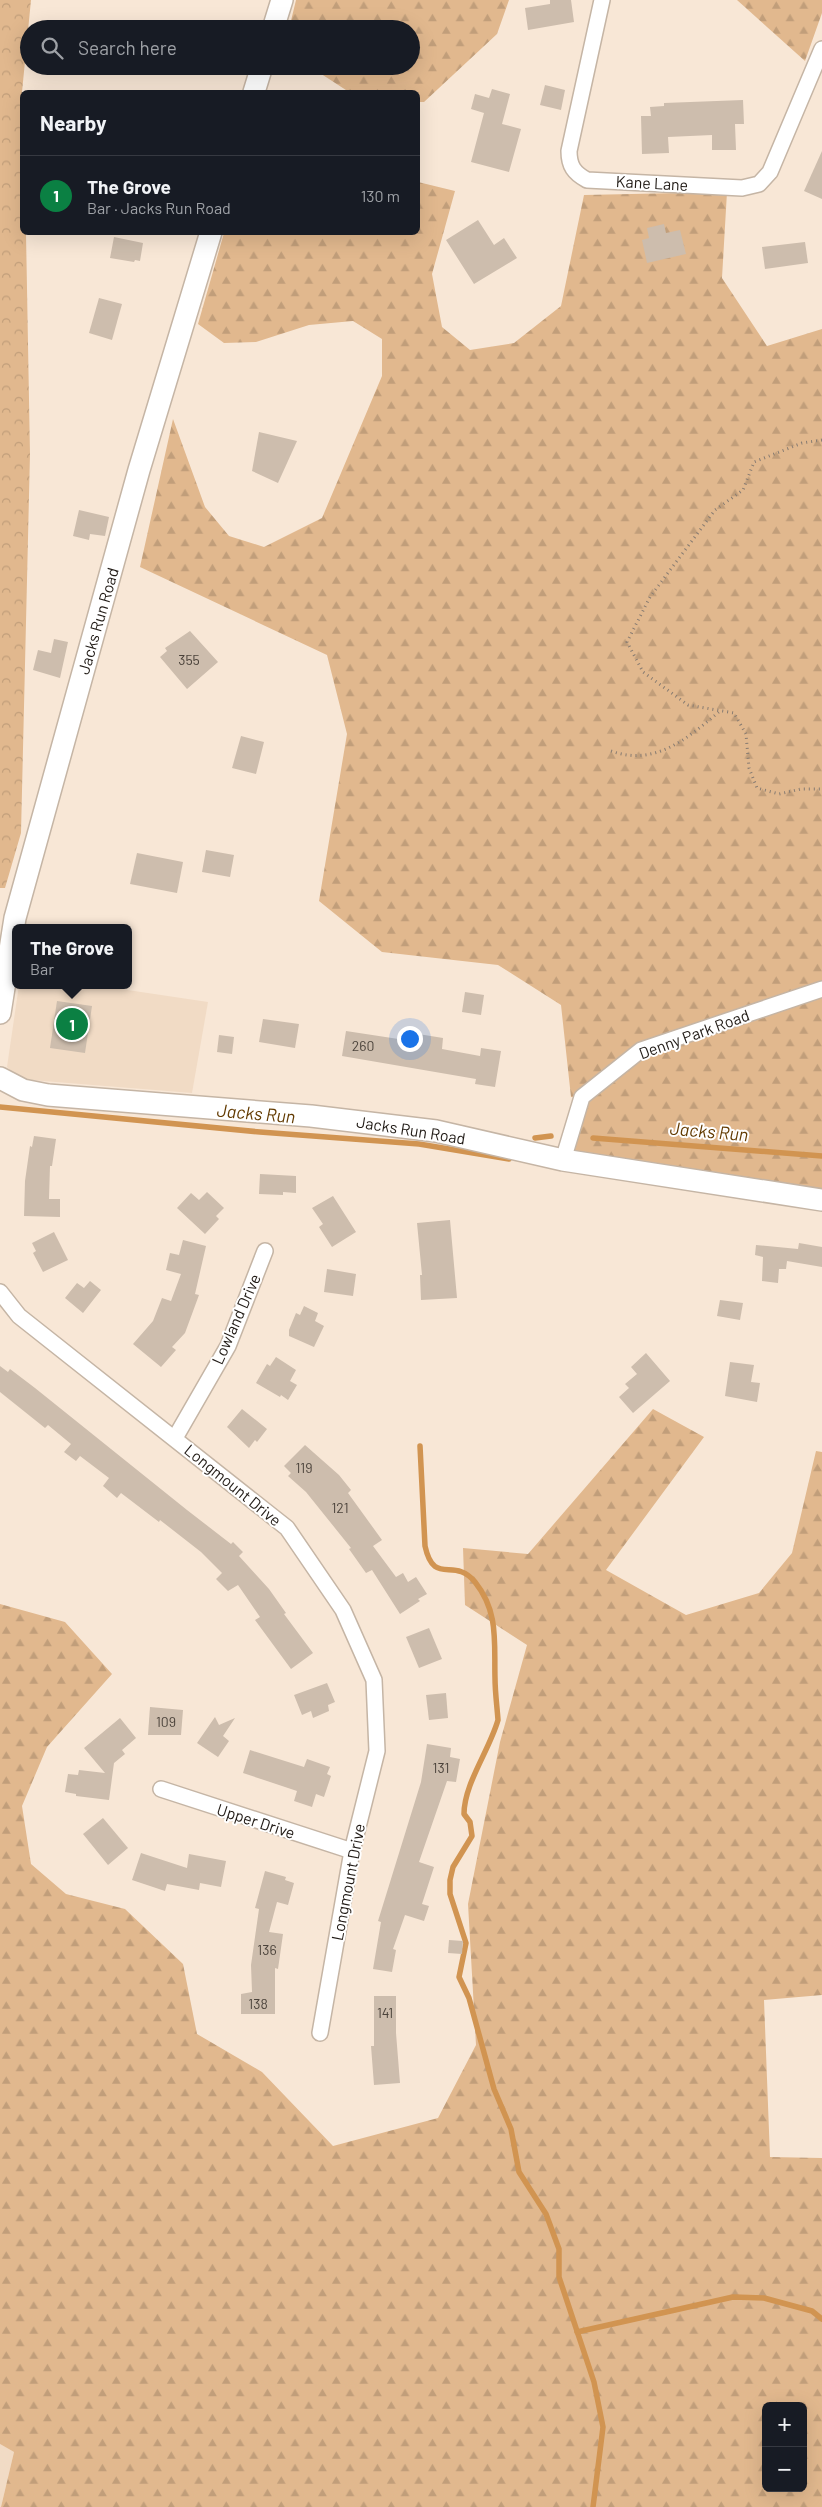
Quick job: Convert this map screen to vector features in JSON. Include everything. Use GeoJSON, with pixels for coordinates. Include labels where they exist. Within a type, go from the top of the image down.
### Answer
{"type":"FeatureCollection","features":[{"type":"Feature","properties":{"kind":"street"},"geometry":{"type":"LineString","coordinates":[[276,20],[282,0]]}},
{"type":"Feature","properties":{"kind":"street","name":"Kane Lane"},"geometry":{"type":"LineString","coordinates":[[602,0],[568,151],[571,168],[577,175],[587,180],[742,188],[759,184],[770,172],[822,49]]}},
{"type":"Feature","properties":{"kind":"street"},"geometry":{"type":"LineString","coordinates":[[255,90],[259,75]]}},
{"type":"Feature","properties":{"kind":"street","name":"Jacks Run Road"},"geometry":{"type":"LineString","coordinates":[[14,924],[139,470],[211,235]]}},
{"type":"Feature","properties":{"kind":"street","name":"Jacks Run Road"},"geometry":{"type":"LineString","coordinates":[[0,1012],[12,937]]}},
{"type":"Feature","properties":{"kind":"street","name":"Denny Park Road"},"geometry":{"type":"LineString","coordinates":[[564,1160],[582,1097],[641,1050],[822,988]]}},
{"type":"Feature","properties":{"kind":"street","name":"Jacks Run Road"},"geometry":{"type":"LineString","coordinates":[[0,1078],[23,1090],[48,1095],[311,1116],[416,1129],[564,1160],[822,1200]]}},
{"type":"Feature","properties":{"kind":"street","name":"Lowland Drive"},"geometry":{"type":"LineString","coordinates":[[175,1438],[228,1346],[265,1251]]}},
{"type":"Feature","properties":{"kind":"street","name":"Longmount Drive"},"geometry":{"type":"LineString","coordinates":[[0,1292],[19,1316],[287,1528],[343,1610],[374,1680],[377,1751],[352,1851],[320,2033]]}},
{"type":"Feature","properties":{"kind":"street","name":"Upper Drive"},"geometry":{"type":"LineString","coordinates":[[161,1789],[352,1851]]}},
{"type":"Feature","properties":{"kind":"path"},"geometry":{"type":"LineString","coordinates":[[822,440],[802,442],[754,462],[743,490],[715,510],[650,597],[627,642],[643,672],[688,705],[734,713],[746,734],[749,768],[757,788],[779,794],[801,789],[822,789]]}},
{"type":"Feature","properties":{"kind":"path"},"geometry":{"type":"LineString","coordinates":[[610,751],[621,755],[661,753],[688,738],[721,711]]}},
{"type":"Feature","properties":{"kind":"shaded area"},"geometry":{"type":"Polygon","coordinates":[[[18,989],[121,989],[208,1002],[192,1093],[19,1079],[7,1067],[18,989]]]}},
{"type":"Feature","properties":{"kind":"shaded area"},"geometry":{"type":"Polygon","coordinates":[[[0,2444],[14,2452],[1,2507],[0,2507],[0,2444]]]}},
{"type":"Feature","properties":{"kind":"green space"},"geometry":{"type":"Polygon","coordinates":[[[0,0],[31,0],[29,20],[20,20],[20,75],[24,75],[22,90],[20,90],[20,235],[26,235],[30,454],[21,833],[5,888],[0,888],[0,0]]]}},
{"type":"Feature","properties":{"kind":"green space"},"geometry":{"type":"Polygon","coordinates":[[[296,0],[509,0],[497,34],[424,102],[420,102],[420,90],[346,90],[323,75],[420,75],[420,20],[291,20],[296,0]]]}},
{"type":"Feature","properties":{"kind":"green space"},"geometry":{"type":"Polygon","coordinates":[[[737,0],[822,0],[822,13],[805,61],[737,0]]]}},
{"type":"Feature","properties":{"kind":"green space"},"geometry":{"type":"Polygon","coordinates":[[[420,182],[455,191],[432,274],[442,327],[470,350],[514,343],[561,306],[584,195],[727,192],[722,278],[767,346],[822,329],[822,1200],[563,1160],[581,1097],[571,1097],[561,1005],[498,965],[382,952],[319,901],[347,734],[327,655],[140,567],[173,419],[205,507],[229,536],[264,547],[322,518],[382,376],[382,339],[353,321],[309,325],[256,342],[224,343],[198,324],[223,235],[420,235],[420,182]]]}},
{"type":"Feature","properties":{"kind":"green space"},"geometry":{"type":"Polygon","coordinates":[[[653,1409],[704,1437],[606,1570],[686,1615],[759,1593],[792,1553],[816,1451],[822,1452],[822,1995],[764,2000],[770,2157],[822,2158],[822,2507],[1,2507],[14,2452],[0,2444],[0,1604],[65,1622],[112,1674],[47,1747],[22,1806],[31,1864],[66,1894],[125,1909],[183,1964],[197,2034],[262,2072],[333,2146],[438,2118],[476,2045],[468,1904],[500,1742],[527,1645],[465,1605],[463,1548],[528,1554],[653,1409]]]}},
{"type":"Feature","properties":{"kind":"building"},"geometry":{"type":"Polygon","coordinates":[[[550,0],[571,0],[574,22],[528,30],[525,8],[550,4],[550,0]]]}},
{"type":"Feature","properties":{"kind":"building"},"geometry":{"type":"Polygon","coordinates":[[[545,85],[565,90],[561,110],[540,105],[545,85]]]}},
{"type":"Feature","properties":{"kind":"building"},"geometry":{"type":"Polygon","coordinates":[[[492,89],[510,94],[502,124],[521,129],[509,172],[471,162],[484,113],[471,109],[475,94],[489,98],[492,89]]]}},
{"type":"Feature","properties":{"kind":"building"},"geometry":{"type":"Polygon","coordinates":[[[743,100],[744,124],[735,124],[736,150],[712,150],[712,135],[668,137],[669,153],[642,154],[641,116],[651,116],[650,107],[664,106],[664,103],[743,100]]]}},
{"type":"Feature","properties":{"kind":"building"},"geometry":{"type":"Polygon","coordinates":[[[822,151],[822,199],[804,191],[822,151]]]}},
{"type":"Feature","properties":{"kind":"building"},"geometry":{"type":"Polygon","coordinates":[[[478,220],[494,245],[504,238],[517,258],[474,284],[446,240],[478,220]]]}},
{"type":"Feature","properties":{"kind":"building"},"geometry":{"type":"Polygon","coordinates":[[[664,224],[666,233],[680,230],[686,254],[647,263],[642,240],[649,238],[647,228],[664,224]]]}},
{"type":"Feature","properties":{"kind":"building"},"geometry":{"type":"Polygon","coordinates":[[[114,237],[143,243],[140,261],[135,260],[134,262],[110,258],[114,237]]]}},
{"type":"Feature","properties":{"kind":"building"},"geometry":{"type":"Polygon","coordinates":[[[805,242],[808,263],[765,269],[762,247],[805,242]]]}},
{"type":"Feature","properties":{"kind":"building"},"geometry":{"type":"Polygon","coordinates":[[[99,298],[122,304],[112,340],[89,333],[99,298]]]}},
{"type":"Feature","properties":{"kind":"building"},"geometry":{"type":"Polygon","coordinates":[[[259,432],[297,441],[278,483],[252,471],[259,432]]]}},
{"type":"Feature","properties":{"kind":"building"},"geometry":{"type":"Polygon","coordinates":[[[79,510],[109,517],[105,536],[90,534],[89,540],[73,536],[79,510]]]}},
{"type":"Feature","properties":{"kind":"building"},"geometry":{"type":"Polygon","coordinates":[[[190,631],[218,662],[187,689],[160,657],[167,651],[165,648],[190,631]]]}},
{"type":"Feature","properties":{"kind":"building"},"geometry":{"type":"Polygon","coordinates":[[[54,639],[68,642],[60,678],[33,670],[38,650],[51,653],[54,639]]]}},
{"type":"Feature","properties":{"kind":"building"},"geometry":{"type":"Polygon","coordinates":[[[241,736],[264,742],[256,774],[232,768],[241,736]]]}},
{"type":"Feature","properties":{"kind":"building"},"geometry":{"type":"Polygon","coordinates":[[[206,850],[234,855],[230,877],[202,872],[206,850]]]}},
{"type":"Feature","properties":{"kind":"building"},"geometry":{"type":"Polygon","coordinates":[[[137,853],[183,862],[177,893],[130,884],[137,853]]]}},
{"type":"Feature","properties":{"kind":"building"},"geometry":{"type":"Polygon","coordinates":[[[465,992],[484,995],[481,1015],[462,1012],[465,992]]]}},
{"type":"Feature","properties":{"kind":"building"},"geometry":{"type":"Polygon","coordinates":[[[57,1001],[92,1006],[85,1053],[50,1048],[57,1001]]]}},
{"type":"Feature","properties":{"kind":"building"},"geometry":{"type":"Polygon","coordinates":[[[263,1019],[299,1024],[295,1048],[259,1042],[263,1019]]]}},
{"type":"Feature","properties":{"kind":"building"},"geometry":{"type":"Polygon","coordinates":[[[346,1031],[405,1040],[406,1032],[443,1038],[442,1049],[480,1056],[481,1048],[501,1051],[495,1087],[475,1084],[476,1079],[342,1056],[346,1031]]]}},
{"type":"Feature","properties":{"kind":"building"},"geometry":{"type":"Polygon","coordinates":[[[219,1035],[234,1037],[232,1054],[217,1052],[219,1035]]]}},
{"type":"Feature","properties":{"kind":"building"},"geometry":{"type":"Polygon","coordinates":[[[34,1136],[56,1139],[52,1166],[50,1166],[49,1199],[60,1199],[60,1217],[24,1216],[25,1181],[30,1146],[32,1147],[34,1136]]]}},
{"type":"Feature","properties":{"kind":"building"},"geometry":{"type":"Polygon","coordinates":[[[260,1174],[296,1176],[296,1193],[283,1192],[283,1195],[259,1194],[260,1174]]]}},
{"type":"Feature","properties":{"kind":"building"},"geometry":{"type":"Polygon","coordinates":[[[207,1192],[224,1208],[216,1216],[219,1219],[205,1234],[177,1208],[191,1193],[199,1200],[207,1192]]]}},
{"type":"Feature","properties":{"kind":"building"},"geometry":{"type":"Polygon","coordinates":[[[333,1196],[356,1232],[332,1247],[319,1227],[323,1224],[312,1208],[333,1196]]]}},
{"type":"Feature","properties":{"kind":"building"},"geometry":{"type":"Polygon","coordinates":[[[450,1220],[457,1298],[421,1300],[420,1275],[422,1275],[417,1223],[450,1220]]]}},
{"type":"Feature","properties":{"kind":"building"},"geometry":{"type":"Polygon","coordinates":[[[54,1232],[68,1260],[43,1272],[33,1253],[36,1251],[32,1243],[54,1232]]]}},
{"type":"Feature","properties":{"kind":"building"},"geometry":{"type":"Polygon","coordinates":[[[183,1240],[206,1246],[195,1294],[199,1295],[185,1333],[172,1347],[176,1350],[161,1367],[133,1344],[153,1321],[162,1298],[171,1301],[181,1274],[166,1270],[170,1253],[179,1255],[183,1240]]]}},
{"type":"Feature","properties":{"kind":"building"},"geometry":{"type":"Polygon","coordinates":[[[799,1243],[822,1247],[822,1267],[787,1261],[786,1269],[779,1269],[778,1283],[762,1281],[763,1257],[755,1255],[756,1245],[798,1249],[799,1243]]]}},
{"type":"Feature","properties":{"kind":"building"},"geometry":{"type":"Polygon","coordinates":[[[327,1269],[356,1274],[353,1296],[324,1292],[327,1269]]]}},
{"type":"Feature","properties":{"kind":"building"},"geometry":{"type":"Polygon","coordinates":[[[90,1281],[101,1290],[83,1313],[65,1298],[77,1283],[84,1288],[90,1281]]]}},
{"type":"Feature","properties":{"kind":"building"},"geometry":{"type":"Polygon","coordinates":[[[720,1300],[743,1303],[740,1320],[717,1316],[720,1300]]]}},
{"type":"Feature","properties":{"kind":"building"},"geometry":{"type":"Polygon","coordinates":[[[304,1306],[318,1313],[315,1321],[324,1326],[314,1347],[289,1336],[289,1330],[296,1313],[300,1315],[304,1306]]]}},
{"type":"Feature","properties":{"kind":"building"},"geometry":{"type":"Polygon","coordinates":[[[646,1353],[670,1381],[633,1413],[619,1397],[629,1388],[625,1384],[637,1374],[631,1367],[646,1353]]]}},
{"type":"Feature","properties":{"kind":"building"},"geometry":{"type":"Polygon","coordinates":[[[276,1357],[296,1370],[290,1381],[297,1385],[288,1400],[256,1383],[267,1364],[270,1366],[276,1357]]]}},
{"type":"Feature","properties":{"kind":"building"},"geometry":{"type":"Polygon","coordinates":[[[730,1362],[754,1365],[751,1382],[760,1383],[757,1402],[725,1396],[730,1362]]]}},
{"type":"Feature","properties":{"kind":"building"},"geometry":{"type":"Polygon","coordinates":[[[0,1366],[8,1372],[10,1369],[187,1510],[231,1544],[233,1542],[243,1552],[239,1556],[269,1589],[286,1613],[284,1614],[313,1653],[291,1669],[255,1620],[260,1617],[238,1585],[228,1591],[216,1579],[222,1573],[201,1552],[121,1493],[117,1498],[103,1486],[109,1478],[80,1456],[76,1461],[64,1452],[71,1444],[48,1425],[45,1428],[0,1392],[0,1366]]]}},
{"type":"Feature","properties":{"kind":"building"},"geometry":{"type":"Polygon","coordinates":[[[242,1409],[267,1429],[257,1442],[255,1440],[249,1448],[227,1427],[242,1409]]]}},
{"type":"Feature","properties":{"kind":"building"},"geometry":{"type":"Polygon","coordinates":[[[305,1445],[339,1475],[351,1490],[348,1493],[382,1540],[373,1546],[396,1577],[403,1573],[408,1582],[416,1577],[427,1594],[400,1614],[372,1570],[366,1573],[349,1549],[351,1548],[306,1492],[288,1476],[291,1473],[284,1466],[305,1445]]]}},
{"type":"Feature","properties":{"kind":"building"},"geometry":{"type":"Polygon","coordinates":[[[429,1628],[442,1659],[419,1668],[406,1637],[429,1628]]]}},
{"type":"Feature","properties":{"kind":"building"},"geometry":{"type":"Polygon","coordinates":[[[327,1683],[335,1702],[328,1705],[329,1711],[313,1718],[311,1711],[302,1715],[294,1695],[327,1683]]]}},
{"type":"Feature","properties":{"kind":"building"},"geometry":{"type":"Polygon","coordinates":[[[446,1693],[448,1718],[429,1720],[426,1695],[446,1693]]]}},
{"type":"Feature","properties":{"kind":"building"},"geometry":{"type":"Polygon","coordinates":[[[150,1707],[183,1710],[181,1735],[148,1735],[150,1707]]]}},
{"type":"Feature","properties":{"kind":"building"},"geometry":{"type":"Polygon","coordinates":[[[215,1717],[219,1725],[235,1718],[223,1736],[229,1741],[218,1757],[197,1743],[215,1717]]]}},
{"type":"Feature","properties":{"kind":"building"},"geometry":{"type":"Polygon","coordinates":[[[120,1718],[136,1738],[122,1750],[125,1754],[114,1763],[109,1800],[76,1796],[76,1794],[65,1792],[68,1774],[78,1775],[79,1770],[105,1773],[84,1748],[120,1718]]]}},
{"type":"Feature","properties":{"kind":"building"},"geometry":{"type":"Polygon","coordinates":[[[427,1744],[451,1748],[450,1757],[460,1759],[456,1782],[447,1781],[419,1862],[434,1867],[422,1904],[429,1906],[424,1921],[405,1915],[393,1949],[396,1950],[392,1972],[373,1969],[381,1922],[378,1921],[421,1782],[427,1744]]]}},
{"type":"Feature","properties":{"kind":"building"},"geometry":{"type":"Polygon","coordinates":[[[250,1750],[304,1767],[307,1759],[330,1767],[327,1774],[331,1776],[324,1797],[316,1794],[312,1807],[294,1801],[297,1791],[243,1773],[250,1750]]]}},
{"type":"Feature","properties":{"kind":"building"},"geometry":{"type":"Polygon","coordinates":[[[103,1818],[128,1848],[108,1865],[83,1834],[103,1818]]]}},
{"type":"Feature","properties":{"kind":"building"},"geometry":{"type":"Polygon","coordinates":[[[141,1853],[187,1868],[189,1854],[226,1861],[221,1887],[200,1883],[199,1890],[167,1884],[165,1891],[132,1880],[141,1853]]]}},
{"type":"Feature","properties":{"kind":"building"},"geometry":{"type":"Polygon","coordinates":[[[265,1871],[286,1877],[285,1880],[294,1883],[288,1905],[277,1902],[269,1932],[283,1934],[278,1969],[275,1968],[275,2014],[241,2014],[241,1994],[252,1992],[251,1965],[259,1909],[255,1908],[265,1871]]]}},
{"type":"Feature","properties":{"kind":"building"},"geometry":{"type":"Polygon","coordinates":[[[449,1940],[463,1941],[462,1954],[448,1953],[449,1940]]]}},
{"type":"Feature","properties":{"kind":"building"},"geometry":{"type":"Polygon","coordinates":[[[374,1996],[396,1996],[396,2033],[400,2083],[374,2085],[371,2046],[374,2046],[374,1996]]]}},
{"type":"Feature","properties":{"kind":"waterway","name":"Jacks Run"},"geometry":{"type":"LineString","coordinates":[[0,1107],[260,1132],[419,1144],[509,1159]]}},
{"type":"Feature","properties":{"kind":"waterway","name":"Jacks Run"},"geometry":{"type":"LineString","coordinates":[[535,1138],[551,1136]]}},
{"type":"Feature","properties":{"kind":"waterway","name":"Jacks Run"},"geometry":{"type":"LineString","coordinates":[[593,1138],[822,1156]]}},
{"type":"Feature","properties":{"kind":"waterway"},"geometry":{"type":"LineString","coordinates":[[420,1446],[425,1546],[429,1558],[439,1569],[460,1571],[475,1582],[483,1593],[492,1616],[495,1640],[495,1683],[498,1720],[472,1779],[465,1803],[464,1814],[470,1822],[472,1836],[453,1867],[450,1880],[450,1894],[466,1943],[459,1977],[469,1998],[494,2089],[511,2129],[519,2172],[546,2214],[559,2249],[559,2277],[594,2382],[603,2427],[593,2507]]}},
{"type":"Feature","properties":{"kind":"waterway"},"geometry":{"type":"LineString","coordinates":[[577,2332],[733,2297],[764,2298],[812,2311],[822,2319]]}},
{"type":"Feature","properties":{"kind":"place","name":"The Grove"},"geometry":{"type":"Point","coordinates":[72,1024]}}]}
